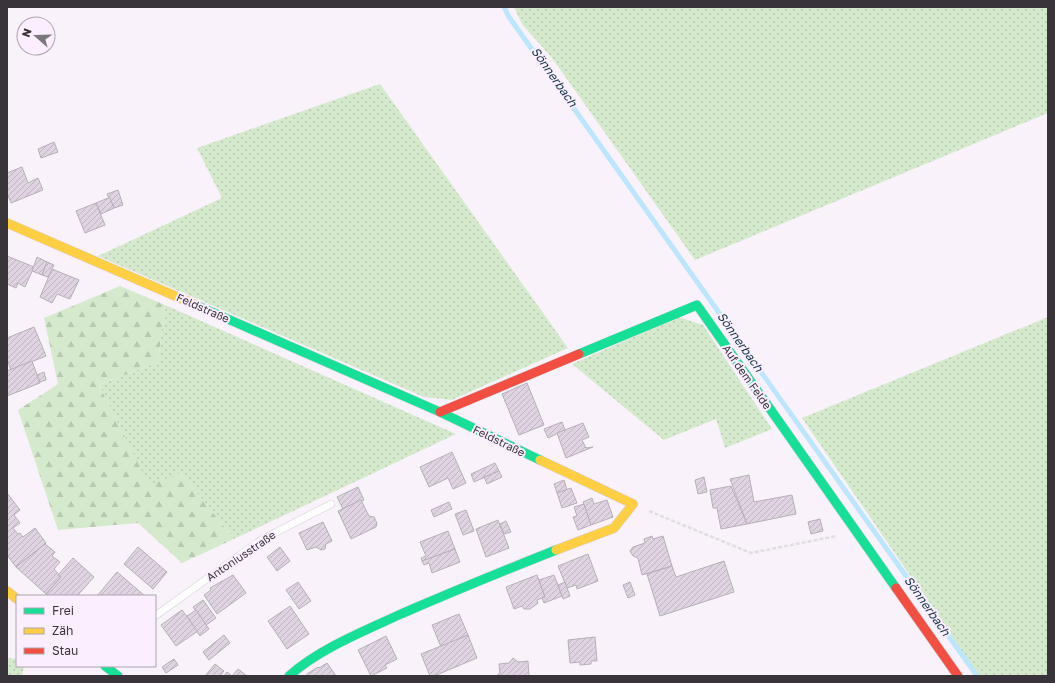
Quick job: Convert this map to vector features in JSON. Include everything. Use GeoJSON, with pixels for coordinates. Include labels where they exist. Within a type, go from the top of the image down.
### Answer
{"type":"FeatureCollection","features":[{"type":"Feature","properties":{"kind":"street","name":"Feldstraße"},"geometry":{"type":"LineString","coordinates":[[7,223],[440,412],[634,504]]}},
{"type":"Feature","properties":{"kind":"street","name":"Auf dem Felde"},"geometry":{"type":"LineString","coordinates":[[440,412],[697,305],[958,676]]}},
{"type":"Feature","properties":{"kind":"street"},"geometry":{"type":"LineString","coordinates":[[289,676],[298,668],[356,634],[474,582],[614,528],[634,504]]}},
{"type":"Feature","properties":{"kind":"street"},"geometry":{"type":"LineString","coordinates":[[7,591],[16,598]]}},
{"type":"Feature","properties":{"kind":"street"},"geometry":{"type":"LineString","coordinates":[[106,667],[118,676]]}},
{"type":"Feature","properties":{"kind":"lane","name":"Antoniusstraße"},"geometry":{"type":"LineString","coordinates":[[156,615],[261,540],[331,504]]}},
{"type":"Feature","properties":{"kind":"path"},"geometry":{"type":"LineString","coordinates":[[634,504],[751,553],[856,532]]}},
{"type":"Feature","properties":{"kind":"green space"},"geometry":{"type":"Polygon","coordinates":[[[514,7],[1048,7],[1048,113],[695,260],[552,58],[522,24],[514,7]]]}},
{"type":"Feature","properties":{"kind":"green space"},"geometry":{"type":"Polygon","coordinates":[[[380,84],[568,348],[452,400],[424,397],[98,256],[222,198],[197,148],[380,84]]]}},
{"type":"Feature","properties":{"kind":"green space"},"geometry":{"type":"Polygon","coordinates":[[[120,286],[165,305],[158,362],[99,385],[149,485],[181,473],[234,539],[182,563],[138,523],[58,530],[18,410],[58,384],[44,318],[120,286]]]}},
{"type":"Feature","properties":{"kind":"green space"},"geometry":{"type":"Polygon","coordinates":[[[165,305],[456,434],[234,539],[181,473],[149,486],[99,385],[158,362],[165,305]]]}},
{"type":"Feature","properties":{"kind":"green space"},"geometry":{"type":"Polygon","coordinates":[[[679,317],[703,325],[772,429],[725,448],[716,419],[664,440],[572,364],[679,317]]]}},
{"type":"Feature","properties":{"kind":"green space"},"geometry":{"type":"Polygon","coordinates":[[[1048,317],[1048,676],[979,676],[802,418],[1048,317]]]}},
{"type":"Feature","properties":{"kind":"green space"},"geometry":{"type":"Polygon","coordinates":[[[7,658],[16,659],[16,667],[24,667],[22,676],[7,676],[7,658]]]}},
{"type":"Feature","properties":{"kind":"building"},"geometry":{"type":"Polygon","coordinates":[[[54,142],[58,152],[41,158],[38,149],[54,142]]]}},
{"type":"Feature","properties":{"kind":"building"},"geometry":{"type":"Polygon","coordinates":[[[22,167],[28,183],[38,178],[43,190],[11,203],[7,193],[7,173],[22,167]]]}},
{"type":"Feature","properties":{"kind":"building"},"geometry":{"type":"Polygon","coordinates":[[[118,190],[123,205],[114,208],[107,194],[118,190]]]}},
{"type":"Feature","properties":{"kind":"building"},"geometry":{"type":"Polygon","coordinates":[[[110,198],[114,208],[101,214],[96,203],[110,198]]]}},
{"type":"Feature","properties":{"kind":"building"},"geometry":{"type":"Polygon","coordinates":[[[96,203],[105,225],[85,233],[76,211],[96,203]]]}},
{"type":"Feature","properties":{"kind":"building"},"geometry":{"type":"Polygon","coordinates":[[[7,256],[34,267],[25,287],[18,283],[16,288],[7,284],[7,256]]]}},
{"type":"Feature","properties":{"kind":"building"},"geometry":{"type":"Polygon","coordinates":[[[37,257],[47,262],[42,275],[32,271],[37,257]]]}},
{"type":"Feature","properties":{"kind":"building"},"geometry":{"type":"Polygon","coordinates":[[[47,262],[54,265],[48,277],[42,275],[47,262]]]}},
{"type":"Feature","properties":{"kind":"building"},"geometry":{"type":"Polygon","coordinates":[[[52,269],[79,280],[70,299],[57,294],[52,303],[40,297],[52,269]]]}},
{"type":"Feature","properties":{"kind":"building"},"geometry":{"type":"Polygon","coordinates":[[[34,327],[46,356],[11,370],[7,359],[7,338],[34,327]]]}},
{"type":"Feature","properties":{"kind":"building"},"geometry":{"type":"Polygon","coordinates":[[[32,361],[40,383],[7,396],[7,371],[32,361]]]}},
{"type":"Feature","properties":{"kind":"building"},"geometry":{"type":"Polygon","coordinates":[[[44,372],[46,380],[40,382],[37,375],[44,372]]]}},
{"type":"Feature","properties":{"kind":"building"},"geometry":{"type":"Polygon","coordinates":[[[527,383],[544,425],[519,435],[502,394],[527,383]]]}},
{"type":"Feature","properties":{"kind":"building"},"geometry":{"type":"Polygon","coordinates":[[[562,422],[565,430],[548,438],[544,429],[562,422]]]}},
{"type":"Feature","properties":{"kind":"building"},"geometry":{"type":"Polygon","coordinates":[[[583,423],[589,437],[582,440],[586,448],[593,447],[566,458],[557,433],[583,423]]]}},
{"type":"Feature","properties":{"kind":"building"},"geometry":{"type":"Polygon","coordinates":[[[452,452],[466,483],[453,489],[448,478],[429,487],[420,467],[452,452]]]}},
{"type":"Feature","properties":{"kind":"building"},"geometry":{"type":"Polygon","coordinates":[[[495,463],[499,471],[474,482],[471,474],[495,463]]]}},
{"type":"Feature","properties":{"kind":"building"},"geometry":{"type":"Polygon","coordinates":[[[499,471],[502,477],[487,484],[484,477],[499,471]]]}},
{"type":"Feature","properties":{"kind":"building"},"geometry":{"type":"Polygon","coordinates":[[[749,475],[754,502],[792,495],[796,514],[747,524],[730,479],[749,475]]]}},
{"type":"Feature","properties":{"kind":"building"},"geometry":{"type":"Polygon","coordinates":[[[704,477],[707,492],[698,494],[695,480],[704,477]]]}},
{"type":"Feature","properties":{"kind":"building"},"geometry":{"type":"Polygon","coordinates":[[[564,480],[567,490],[557,493],[554,484],[564,480]]]}},
{"type":"Feature","properties":{"kind":"building"},"geometry":{"type":"Polygon","coordinates":[[[731,486],[747,524],[721,529],[717,508],[713,508],[710,490],[731,486]]]}},
{"type":"Feature","properties":{"kind":"building"},"geometry":{"type":"Polygon","coordinates":[[[358,487],[364,500],[343,509],[337,497],[358,487]]]}},
{"type":"Feature","properties":{"kind":"building"},"geometry":{"type":"Polygon","coordinates":[[[571,488],[577,503],[562,508],[557,493],[571,488]]]}},
{"type":"Feature","properties":{"kind":"building"},"geometry":{"type":"Polygon","coordinates":[[[7,493],[20,510],[14,515],[20,523],[13,528],[23,537],[35,528],[46,543],[16,567],[7,555],[7,493]]]}},
{"type":"Feature","properties":{"kind":"building"},"geometry":{"type":"Polygon","coordinates":[[[592,498],[594,504],[607,500],[613,517],[591,525],[583,502],[592,498]]]}},
{"type":"Feature","properties":{"kind":"building"},"geometry":{"type":"Polygon","coordinates":[[[361,500],[369,516],[374,517],[377,523],[376,527],[351,539],[338,511],[361,500]]]}},
{"type":"Feature","properties":{"kind":"building"},"geometry":{"type":"Polygon","coordinates":[[[449,502],[452,509],[434,517],[431,510],[449,502]]]}},
{"type":"Feature","properties":{"kind":"building"},"geometry":{"type":"Polygon","coordinates":[[[584,504],[591,525],[578,530],[573,517],[577,516],[574,507],[584,504]]]}},
{"type":"Feature","properties":{"kind":"building"},"geometry":{"type":"Polygon","coordinates":[[[466,510],[474,531],[463,535],[455,514],[466,510]]]}},
{"type":"Feature","properties":{"kind":"building"},"geometry":{"type":"Polygon","coordinates":[[[820,519],[823,531],[811,534],[808,522],[820,519]]]}},
{"type":"Feature","properties":{"kind":"building"},"geometry":{"type":"Polygon","coordinates":[[[498,520],[509,548],[486,557],[476,529],[498,520]]]}},
{"type":"Feature","properties":{"kind":"building"},"geometry":{"type":"Polygon","coordinates":[[[506,521],[511,532],[504,534],[500,524],[506,521]]]}},
{"type":"Feature","properties":{"kind":"building"},"geometry":{"type":"Polygon","coordinates":[[[323,522],[332,541],[326,544],[325,549],[321,550],[316,547],[307,550],[299,533],[323,522]]]}},
{"type":"Feature","properties":{"kind":"building"},"geometry":{"type":"Polygon","coordinates":[[[448,531],[455,549],[422,561],[421,558],[426,556],[420,542],[448,531]]]}},
{"type":"Feature","properties":{"kind":"building"},"geometry":{"type":"Polygon","coordinates":[[[652,536],[653,539],[663,536],[672,566],[642,575],[638,558],[633,556],[630,551],[633,547],[645,543],[644,539],[652,536]]]}},
{"type":"Feature","properties":{"kind":"building"},"geometry":{"type":"Polygon","coordinates":[[[45,544],[55,552],[52,556],[60,562],[54,569],[61,577],[46,594],[16,567],[45,544]]]}},
{"type":"Feature","properties":{"kind":"building"},"geometry":{"type":"Polygon","coordinates":[[[138,547],[167,572],[153,589],[124,564],[138,547]]]}},
{"type":"Feature","properties":{"kind":"building"},"geometry":{"type":"Polygon","coordinates":[[[280,547],[290,561],[277,571],[267,557],[280,547]]]}},
{"type":"Feature","properties":{"kind":"building"},"geometry":{"type":"Polygon","coordinates":[[[455,549],[460,562],[432,573],[429,563],[424,565],[422,561],[455,549]]]}},
{"type":"Feature","properties":{"kind":"building"},"geometry":{"type":"Polygon","coordinates":[[[588,554],[598,581],[577,589],[576,585],[567,588],[558,566],[588,554]]]}},
{"type":"Feature","properties":{"kind":"building"},"geometry":{"type":"Polygon","coordinates":[[[73,558],[94,577],[78,595],[47,595],[46,594],[61,577],[58,575],[73,558]]]}},
{"type":"Feature","properties":{"kind":"building"},"geometry":{"type":"Polygon","coordinates":[[[724,561],[734,592],[660,616],[647,574],[672,566],[676,577],[724,561]]]}},
{"type":"Feature","properties":{"kind":"building"},"geometry":{"type":"Polygon","coordinates":[[[117,572],[144,595],[98,595],[117,572]]]}},
{"type":"Feature","properties":{"kind":"building"},"geometry":{"type":"Polygon","coordinates":[[[233,575],[246,593],[217,614],[204,595],[211,590],[210,588],[233,575]]]}},
{"type":"Feature","properties":{"kind":"building"},"geometry":{"type":"Polygon","coordinates":[[[537,575],[545,597],[537,600],[538,603],[530,609],[524,609],[522,606],[514,609],[506,587],[537,575]]]}},
{"type":"Feature","properties":{"kind":"building"},"geometry":{"type":"Polygon","coordinates":[[[554,575],[562,596],[544,603],[542,598],[545,597],[539,580],[554,575]]]}},
{"type":"Feature","properties":{"kind":"building"},"geometry":{"type":"Polygon","coordinates":[[[298,582],[311,601],[299,609],[286,590],[298,582]]]}},
{"type":"Feature","properties":{"kind":"building"},"geometry":{"type":"Polygon","coordinates":[[[565,582],[570,596],[563,599],[558,585],[565,582]]]}},
{"type":"Feature","properties":{"kind":"building"},"geometry":{"type":"Polygon","coordinates":[[[630,582],[635,595],[628,598],[623,585],[630,582]]]}},
{"type":"Feature","properties":{"kind":"building"},"geometry":{"type":"Polygon","coordinates":[[[203,600],[216,618],[206,625],[193,607],[203,600]]]}},
{"type":"Feature","properties":{"kind":"building"},"geometry":{"type":"Polygon","coordinates":[[[290,606],[309,634],[287,649],[268,621],[290,606]]]}},
{"type":"Feature","properties":{"kind":"building"},"geometry":{"type":"Polygon","coordinates":[[[182,610],[198,631],[176,646],[161,625],[182,610]]]}},
{"type":"Feature","properties":{"kind":"building"},"geometry":{"type":"Polygon","coordinates":[[[196,610],[209,629],[200,636],[187,616],[196,610]]]}},
{"type":"Feature","properties":{"kind":"building"},"geometry":{"type":"Polygon","coordinates":[[[459,614],[468,635],[441,647],[432,625],[459,614]]]}},
{"type":"Feature","properties":{"kind":"building"},"geometry":{"type":"Polygon","coordinates":[[[224,635],[230,643],[209,660],[203,652],[224,635]]]}},
{"type":"Feature","properties":{"kind":"building"},"geometry":{"type":"Polygon","coordinates":[[[468,635],[477,658],[434,676],[430,676],[421,654],[468,635]]]}},
{"type":"Feature","properties":{"kind":"building"},"geometry":{"type":"Polygon","coordinates":[[[386,636],[397,659],[385,665],[387,668],[371,676],[358,650],[386,636]]]}},
{"type":"Feature","properties":{"kind":"building"},"geometry":{"type":"Polygon","coordinates":[[[595,637],[597,661],[591,661],[591,664],[580,665],[580,662],[570,663],[568,640],[595,637]]]}},
{"type":"Feature","properties":{"kind":"building"},"geometry":{"type":"Polygon","coordinates":[[[513,658],[518,662],[528,661],[529,676],[498,676],[498,674],[500,674],[499,664],[509,663],[513,658]]]}},
{"type":"Feature","properties":{"kind":"building"},"geometry":{"type":"Polygon","coordinates":[[[174,659],[178,665],[166,673],[162,667],[174,659]]]}},
{"type":"Feature","properties":{"kind":"building"},"geometry":{"type":"Polygon","coordinates":[[[327,663],[336,676],[307,676],[307,674],[327,663]]]}},
{"type":"Feature","properties":{"kind":"building"},"geometry":{"type":"Polygon","coordinates":[[[215,664],[224,671],[220,676],[205,676],[215,664]]]}},
{"type":"Feature","properties":{"kind":"building"},"geometry":{"type":"Polygon","coordinates":[[[238,669],[247,676],[232,676],[238,669]]]}},
{"type":"Feature","properties":{"kind":"building"},"geometry":{"type":"Polygon","coordinates":[[[227,672],[232,676],[224,676],[227,672]]]}},
{"type":"Feature","properties":{"kind":"waterway","name":"Sönnerbach"},"geometry":{"type":"LineString","coordinates":[[504,7],[509,17],[977,676]]}},
{"type":"Feature","properties":{"kind":"traffic: fast"},"geometry":{"type":"LineString","coordinates":[[196,305],[440,412],[540,460]]}},
{"type":"Feature","properties":{"kind":"traffic: fast"},"geometry":{"type":"LineString","coordinates":[[579,354],[697,305],[896,588]]}},
{"type":"Feature","properties":{"kind":"traffic: fast"},"geometry":{"type":"LineString","coordinates":[[289,676],[314,657],[357,634],[401,614],[556,550]]}},
{"type":"Feature","properties":{"kind":"traffic: fast"},"geometry":{"type":"LineString","coordinates":[[106,667],[118,676]]}},
{"type":"Feature","properties":{"kind":"traffic: slow"},"geometry":{"type":"LineString","coordinates":[[7,223],[196,305]]}},
{"type":"Feature","properties":{"kind":"traffic: slow"},"geometry":{"type":"LineString","coordinates":[[540,460],[633,504],[614,528],[556,550]]}},
{"type":"Feature","properties":{"kind":"traffic: slow"},"geometry":{"type":"LineString","coordinates":[[7,591],[16,598]]}},
{"type":"Feature","properties":{"kind":"traffic: jam"},"geometry":{"type":"LineString","coordinates":[[440,412],[579,354]]}},
{"type":"Feature","properties":{"kind":"traffic: jam"},"geometry":{"type":"LineString","coordinates":[[896,588],[958,676]]}}]}
